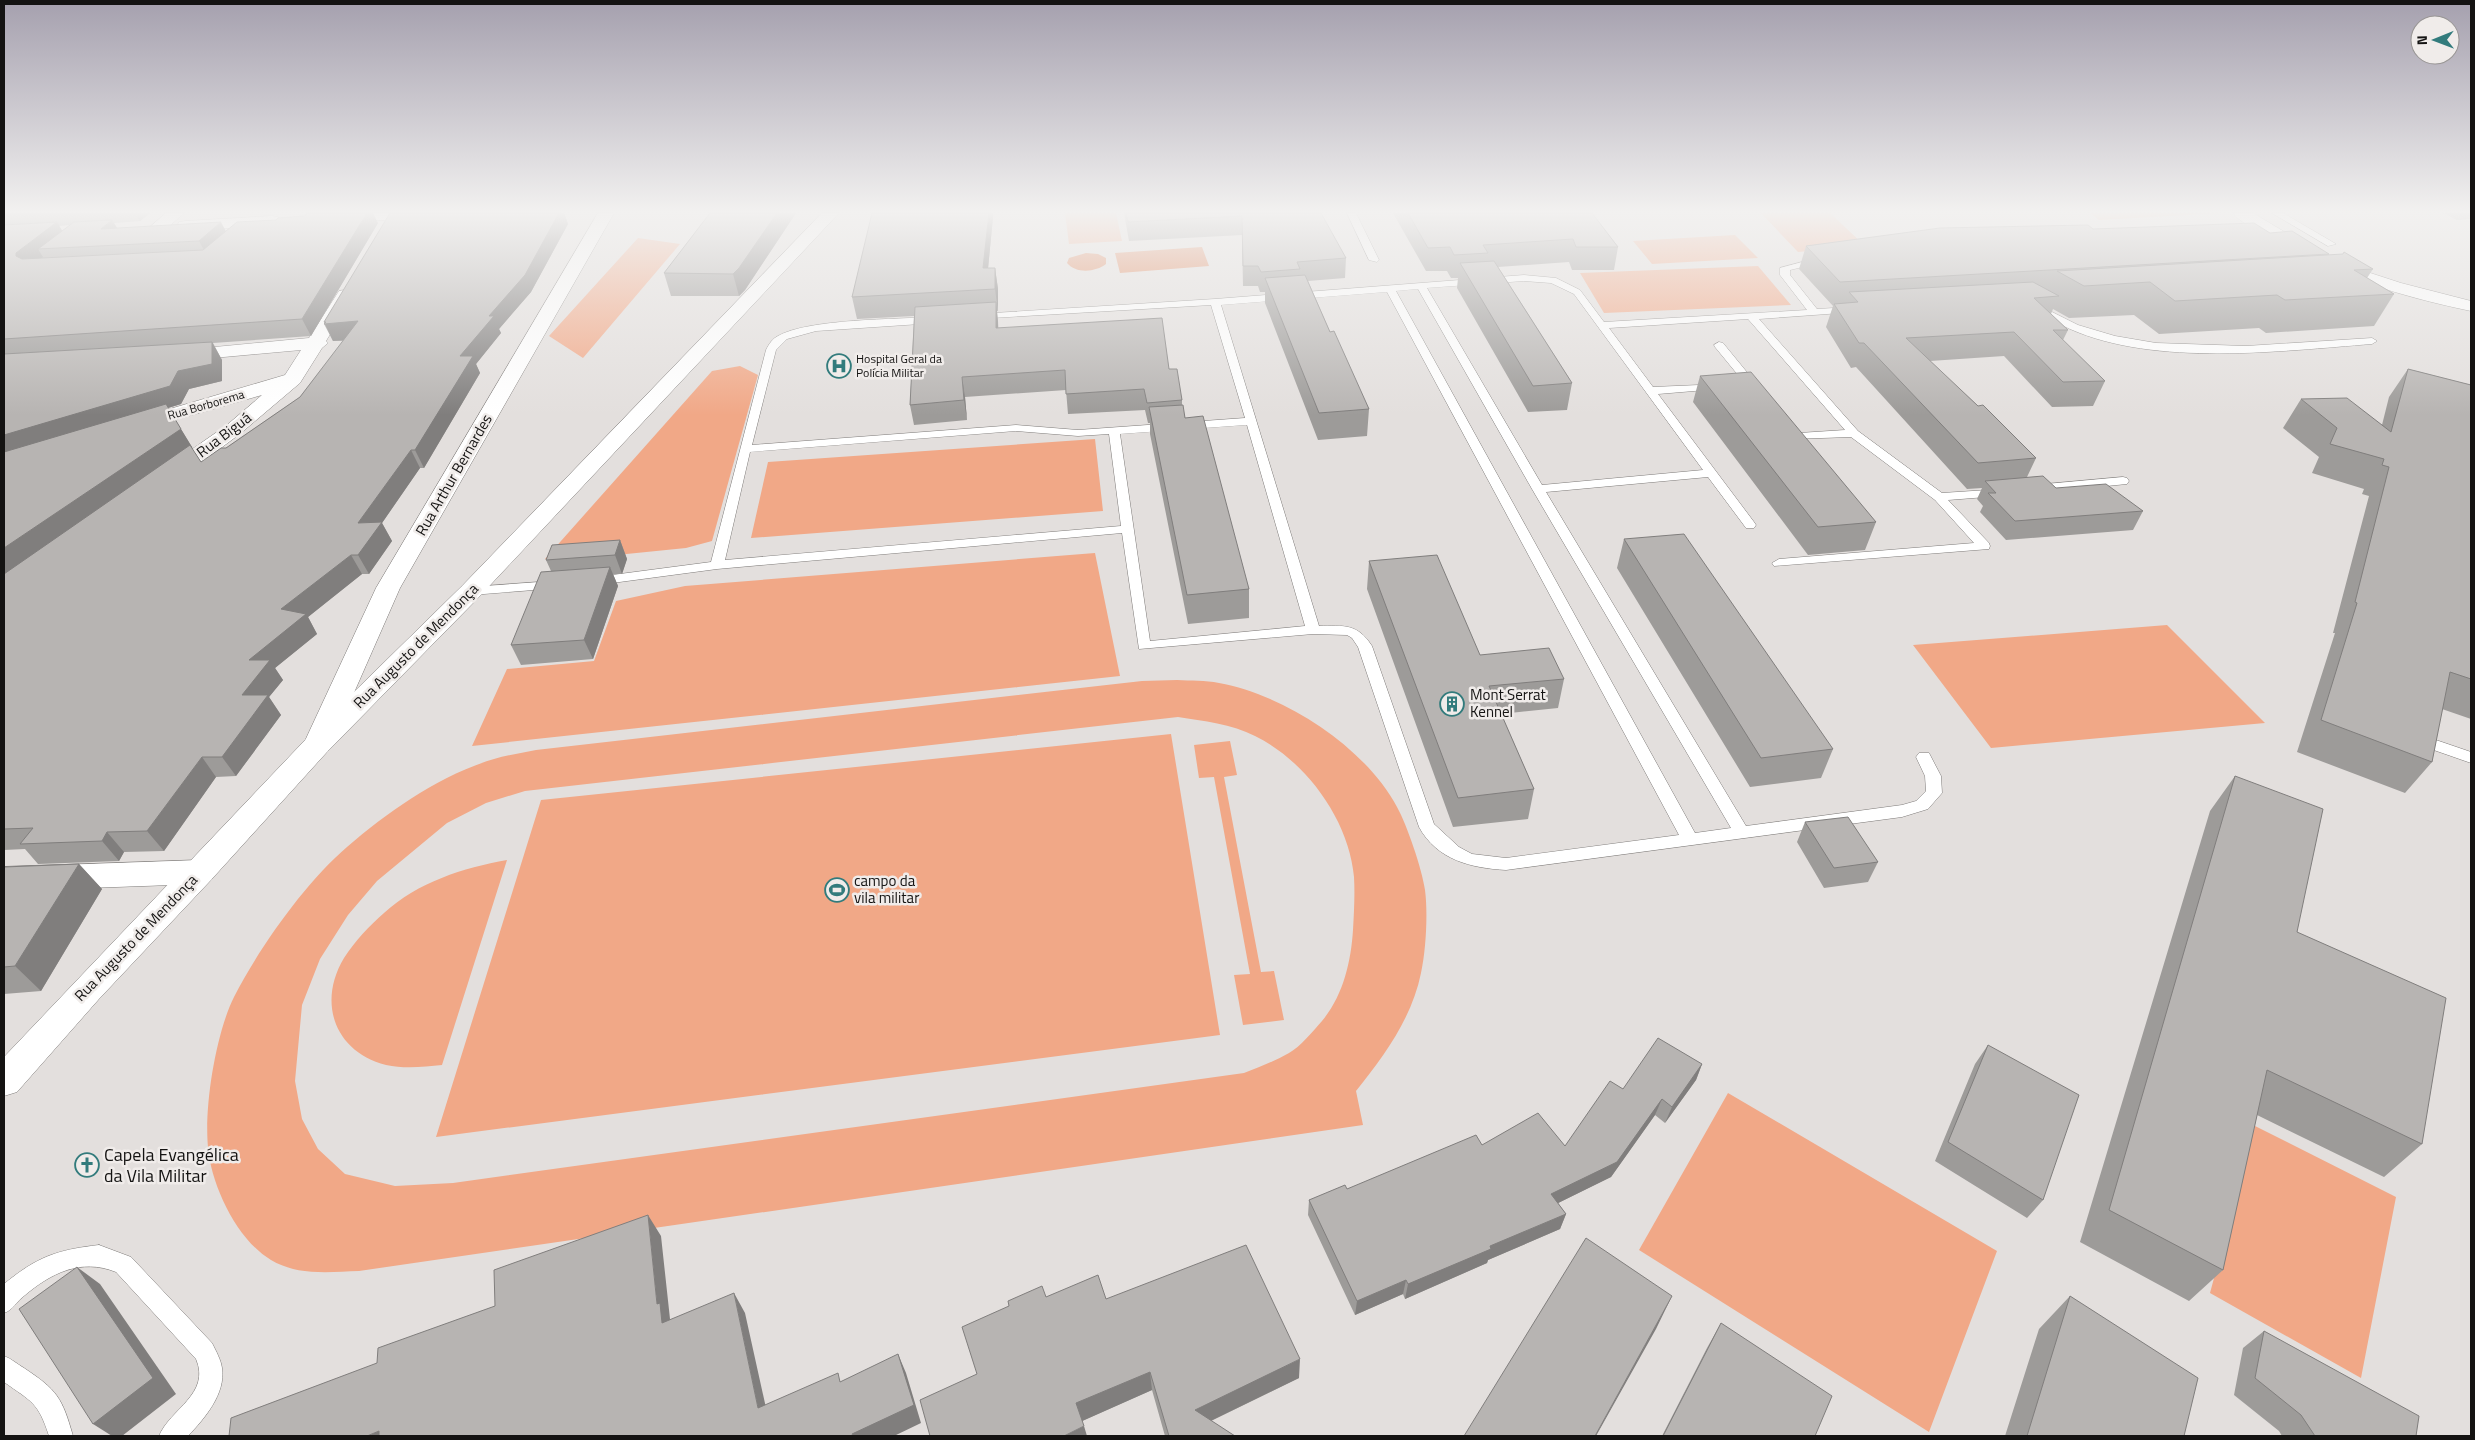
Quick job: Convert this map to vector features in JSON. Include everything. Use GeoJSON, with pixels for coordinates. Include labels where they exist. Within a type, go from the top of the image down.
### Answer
{"type":"FeatureCollection","features":[{"type":"Feature","properties":{"kind":"street","name":"Rua Biguá"},"geometry":{"type":"LineString","coordinates":[[149,490],[234,429],[293,379],[318,343],[354,280]]}},
{"type":"Feature","properties":{"kind":"street","name":"Rua Arthur Bernardes"},"geometry":{"type":"LineString","coordinates":[[317,745],[388,588],[567,280]]}},
{"type":"Feature","properties":{"kind":"street","name":"Rua Augusto de Mendonça"},"geometry":{"type":"LineString","coordinates":[[4,1081],[87,989],[200,872],[317,745],[471,591],[767,280]]}},
{"type":"Feature","properties":{"kind":"street"},"geometry":{"type":"LineString","coordinates":[[2376,280],[2471,306]]}},
{"type":"Feature","properties":{"kind":"street"},"geometry":{"type":"LineString","coordinates":[[163,356],[233,352],[318,343]]}},
{"type":"Feature","properties":{"kind":"street","name":"Rua Borborema"},"geometry":{"type":"LineString","coordinates":[[116,431],[293,379]]}},
{"type":"Feature","properties":{"kind":"street"},"geometry":{"type":"LineString","coordinates":[[4,879],[200,872]]}},
{"type":"Feature","properties":{"kind":"lane"},"geometry":{"type":"LineString","coordinates":[[966,318],[1214,302],[1496,280]]}},
{"type":"Feature","properties":{"kind":"lane"},"geometry":{"type":"LineString","coordinates":[[1553,280],[1577,292],[1750,525]]}},
{"type":"Feature","properties":{"kind":"lane"},"geometry":{"type":"LineString","coordinates":[[1789,280],[1814,312]]}},
{"type":"Feature","properties":{"kind":"lane"},"geometry":{"type":"LineString","coordinates":[[1422,286],[1538,489],[1742,832]]}},
{"type":"Feature","properties":{"kind":"lane"},"geometry":{"type":"LineString","coordinates":[[1390,288],[1690,839]]}},
{"type":"Feature","properties":{"kind":"lane"},"geometry":{"type":"LineString","coordinates":[[2039,301],[2054,318],[2077,330],[2142,344],[2179,348],[2234,349],[2372,341]]}},
{"type":"Feature","properties":{"kind":"lane"},"geometry":{"type":"LineString","coordinates":[[1214,302],[1252,420],[1313,630]]}},
{"type":"Feature","properties":{"kind":"lane"},"geometry":{"type":"LineString","coordinates":[[1601,325],[1862,309]]}},
{"type":"Feature","properties":{"kind":"lane"},"geometry":{"type":"LineString","coordinates":[[1751,316],[1854,432],[1939,497],[1984,546],[1779,563]]}},
{"type":"Feature","properties":{"kind":"lane"},"geometry":{"type":"LineString","coordinates":[[717,565],[745,449],[771,350],[775,343],[783,337],[816,328],[946,320]]}},
{"type":"Feature","properties":{"kind":"lane"},"geometry":{"type":"LineString","coordinates":[[1649,391],[1754,387],[1719,345]]}},
{"type":"Feature","properties":{"kind":"lane"},"geometry":{"type":"LineString","coordinates":[[1779,417],[1796,437],[1854,432]]}},
{"type":"Feature","properties":{"kind":"lane"},"geometry":{"type":"LineString","coordinates":[[745,449],[1016,428],[1063,433],[1114,431],[1252,420]]}},
{"type":"Feature","properties":{"kind":"lane"},"geometry":{"type":"LineString","coordinates":[[1114,431],[1126,529],[1144,646],[1313,630],[1349,631],[1357,635],[1365,646],[1427,826],[1441,845],[1457,856],[1481,863],[1506,864],[1902,811],[1922,805],[1934,793],[1933,776],[1924,757]]}},
{"type":"Feature","properties":{"kind":"lane"},"geometry":{"type":"LineString","coordinates":[[1538,489],[1712,473]]}},
{"type":"Feature","properties":{"kind":"lane"},"geometry":{"type":"LineString","coordinates":[[1939,497],[2123,481]]}},
{"type":"Feature","properties":{"kind":"lane"},"geometry":{"type":"LineString","coordinates":[[471,591],[627,579],[717,565],[1126,529]]}},
{"type":"Feature","properties":{"kind":"lane"},"geometry":{"type":"LineString","coordinates":[[2433,744],[2471,758]]}},
{"type":"Feature","properties":{"kind":"lane"},"geometry":{"type":"LineString","coordinates":[[4,1302],[9,1294],[35,1272],[67,1259],[99,1255],[123,1264],[204,1351],[211,1367],[207,1390],[196,1411],[170,1436]]}},
{"type":"Feature","properties":{"kind":"lane"},"geometry":{"type":"LineString","coordinates":[[7,1375],[38,1391],[51,1408],[61,1436]]}},
{"type":"Feature","properties":{"kind":"shaded area"},"geometry":{"type":"Polygon","coordinates":[[[600,280],[649,280],[583,358],[549,336],[600,280]]]}},
{"type":"Feature","properties":{"kind":"shaded area"},"geometry":{"type":"Polygon","coordinates":[[[1584,280],[1770,280],[1791,305],[1604,313],[1584,280]]]}},
{"type":"Feature","properties":{"kind":"shaded area"},"geometry":{"type":"Polygon","coordinates":[[[740,366],[758,375],[712,541],[686,548],[557,561],[545,559],[712,371],[740,366]]]}},
{"type":"Feature","properties":{"kind":"shaded area"},"geometry":{"type":"Polygon","coordinates":[[[1095,439],[1103,511],[751,538],[768,462],[1095,439]]]}},
{"type":"Feature","properties":{"kind":"shaded area"},"geometry":{"type":"Polygon","coordinates":[[[1095,553],[1120,676],[472,746],[507,669],[594,661],[616,601],[685,586],[1095,553]]]}},
{"type":"Feature","properties":{"kind":"shaded area"},"geometry":{"type":"Polygon","coordinates":[[[2167,625],[2265,723],[1991,748],[1913,645],[2167,625]]]}},
{"type":"Feature","properties":{"kind":"shaded area"},"geometry":{"type":"Polygon","coordinates":[[[1177,680],[1219,683],[1244,689],[1296,712],[1321,727],[1365,764],[1383,785],[1401,815],[1417,859],[1425,890],[1424,954],[1417,990],[1404,1021],[1377,1064],[1356,1091],[1363,1125],[359,1271],[314,1272],[292,1269],[281,1265],[259,1251],[247,1239],[228,1210],[214,1178],[210,1162],[207,1130],[210,1091],[217,1049],[234,997],[256,958],[284,917],[299,897],[331,862],[380,820],[435,784],[454,774],[494,759],[536,750],[1142,681],[1177,680]],[[1178,717],[525,791],[486,803],[447,823],[377,881],[348,915],[320,959],[302,1005],[295,1081],[302,1119],[318,1149],[345,1174],[395,1186],[453,1183],[1244,1073],[1284,1056],[1293,1050],[1322,1021],[1341,990],[1345,978],[1353,930],[1354,877],[1344,834],[1322,794],[1291,761],[1274,747],[1255,736],[1237,729],[1178,717]]]}},
{"type":"Feature","properties":{"kind":"shaded area"},"geometry":{"type":"Polygon","coordinates":[[[1171,734],[1220,1035],[436,1137],[541,800],[1171,734]]]}},
{"type":"Feature","properties":{"kind":"shaded area"},"geometry":{"type":"Polygon","coordinates":[[[1230,741],[1237,775],[1224,777],[1261,972],[1274,971],[1284,1020],[1243,1025],[1234,975],[1250,974],[1214,777],[1199,778],[1194,745],[1230,741]]]}},
{"type":"Feature","properties":{"kind":"shaded area"},"geometry":{"type":"Polygon","coordinates":[[[507,860],[442,1065],[407,1067],[386,1065],[368,1059],[354,1049],[343,1037],[336,1024],[332,1008],[332,992],[336,975],[344,958],[358,940],[384,913],[411,893],[458,872],[507,860]]]}},
{"type":"Feature","properties":{"kind":"shaded area"},"geometry":{"type":"Polygon","coordinates":[[[1728,1093],[1997,1251],[1929,1432],[1639,1250],[1728,1093]]]}},
{"type":"Feature","properties":{"kind":"shaded area"},"geometry":{"type":"Polygon","coordinates":[[[2255,1126],[2396,1197],[2361,1378],[2210,1293],[2255,1126]]]}},
{"type":"Feature","properties":{"kind":"building"},"geometry":{"type":"Polygon","coordinates":[[[4,280],[326,280],[302,319],[4,339],[4,280]]]}},
{"type":"Feature","properties":{"kind":"building"},"geometry":{"type":"Polygon","coordinates":[[[349,280],[520,280],[489,316],[494,316],[460,356],[473,356],[415,450],[411,450],[358,523],[382,522],[358,555],[351,555],[281,609],[306,614],[249,660],[270,660],[242,695],[268,695],[222,757],[202,757],[147,831],[107,832],[102,841],[20,844],[33,828],[4,829],[4,574],[190,445],[201,462],[221,448],[226,448],[300,397],[358,321],[324,324],[326,322],[324,322],[349,280]]]}},
{"type":"Feature","properties":{"kind":"building"},"geometry":{"type":"Polygon","coordinates":[[[856,280],[995,280],[995,289],[852,297],[856,280]]]}},
{"type":"Feature","properties":{"kind":"building"},"geometry":{"type":"Polygon","coordinates":[[[1266,280],[1307,280],[1330,332],[1334,331],[1369,409],[1319,413],[1266,280]]]}},
{"type":"Feature","properties":{"kind":"building"},"geometry":{"type":"Polygon","coordinates":[[[1470,280],[1506,280],[1572,383],[1533,386],[1470,280]]]}},
{"type":"Feature","properties":{"kind":"building"},"geometry":{"type":"Polygon","coordinates":[[[1838,280],[1871,280],[1840,282],[1838,280]]]}},
{"type":"Feature","properties":{"kind":"building"},"geometry":{"type":"Polygon","coordinates":[[[2074,280],[2371,280],[2394,294],[2285,300],[2277,295],[2175,301],[2150,282],[2084,286],[2074,280]]]}},
{"type":"Feature","properties":{"kind":"building"},"geometry":{"type":"Polygon","coordinates":[[[2033,282],[2059,296],[2034,298],[2068,330],[2053,330],[2105,381],[2063,382],[2014,332],[1906,338],[1978,406],[1983,405],[2036,458],[1978,463],[1864,343],[1859,343],[1834,304],[1858,302],[1849,292],[2033,282]]]}},
{"type":"Feature","properties":{"kind":"building"},"geometry":{"type":"Polygon","coordinates":[[[996,302],[996,328],[1162,318],[1169,369],[1177,369],[1182,400],[1147,403],[1144,389],[1066,394],[1065,370],[962,377],[964,400],[910,405],[915,307],[996,302]]]}},
{"type":"Feature","properties":{"kind":"building"},"geometry":{"type":"Polygon","coordinates":[[[212,342],[212,364],[178,371],[170,386],[4,435],[4,354],[212,342]]]}},
{"type":"Feature","properties":{"kind":"building"},"geometry":{"type":"Polygon","coordinates":[[[2408,369],[2471,385],[2471,679],[2450,672],[2432,762],[2321,720],[2357,603],[2355,602],[2389,467],[2382,465],[2384,459],[2330,444],[2337,428],[2301,399],[2347,398],[2391,432],[2408,369]]]}},
{"type":"Feature","properties":{"kind":"building"},"geometry":{"type":"Polygon","coordinates":[[[1751,372],[1876,522],[1818,527],[1700,376],[1751,372]]]}},
{"type":"Feature","properties":{"kind":"building"},"geometry":{"type":"Polygon","coordinates":[[[166,404],[181,429],[4,548],[4,452],[166,404]]]}},
{"type":"Feature","properties":{"kind":"building"},"geometry":{"type":"Polygon","coordinates":[[[1183,405],[1185,418],[1203,416],[1249,589],[1187,595],[1149,407],[1183,405]]]}},
{"type":"Feature","properties":{"kind":"building"},"geometry":{"type":"Polygon","coordinates":[[[2043,476],[2056,488],[2106,484],[2143,511],[2015,521],[1988,493],[1996,493],[1985,481],[2043,476]]]}},
{"type":"Feature","properties":{"kind":"building"},"geometry":{"type":"Polygon","coordinates":[[[1684,534],[1833,749],[1761,758],[1624,539],[1684,534]]]}},
{"type":"Feature","properties":{"kind":"building"},"geometry":{"type":"Polygon","coordinates":[[[620,540],[615,555],[546,560],[552,545],[620,540]]]}},
{"type":"Feature","properties":{"kind":"building","name":"Mont Serrat Kennel"},"geometry":{"type":"Polygon","coordinates":[[[1437,555],[1480,655],[1549,648],[1564,679],[1489,686],[1534,789],[1458,798],[1369,561],[1437,555]]]}},
{"type":"Feature","properties":{"kind":"building"},"geometry":{"type":"Polygon","coordinates":[[[610,567],[584,640],[511,645],[541,572],[610,567]]]}},
{"type":"Feature","properties":{"kind":"building"},"geometry":{"type":"Polygon","coordinates":[[[2235,776],[2323,809],[2297,932],[2446,998],[2422,1144],[2267,1070],[2223,1270],[2109,1210],[2235,776]]]}},
{"type":"Feature","properties":{"kind":"building"},"geometry":{"type":"Polygon","coordinates":[[[1848,817],[1878,862],[1834,868],[1805,822],[1848,817]]]}},
{"type":"Feature","properties":{"kind":"building"},"geometry":{"type":"Polygon","coordinates":[[[79,864],[15,966],[4,967],[4,867],[79,864]]]}},
{"type":"Feature","properties":{"kind":"building"},"geometry":{"type":"Polygon","coordinates":[[[1658,1038],[1702,1064],[1672,1107],[1662,1099],[1617,1162],[1551,1194],[1566,1214],[1490,1246],[1491,1249],[1408,1284],[1406,1280],[1357,1301],[1309,1200],[1345,1185],[1347,1189],[1476,1135],[1482,1145],[1538,1113],[1565,1146],[1610,1081],[1623,1089],[1658,1038]]]}},
{"type":"Feature","properties":{"kind":"building"},"geometry":{"type":"Polygon","coordinates":[[[1988,1045],[2079,1095],[2043,1200],[1948,1142],[1988,1045]]]}},
{"type":"Feature","properties":{"kind":"building"},"geometry":{"type":"Polygon","coordinates":[[[648,1215],[657,1304],[660,1303],[662,1323],[734,1293],[758,1408],[838,1373],[840,1382],[898,1354],[914,1405],[852,1434],[853,1436],[379,1436],[379,1431],[367,1436],[229,1436],[231,1418],[377,1363],[378,1348],[495,1306],[494,1270],[648,1215]]]}},
{"type":"Feature","properties":{"kind":"building"},"geometry":{"type":"Polygon","coordinates":[[[1586,1238],[1672,1296],[1595,1436],[1464,1436],[1586,1238]]]}},
{"type":"Feature","properties":{"kind":"building"},"geometry":{"type":"Polygon","coordinates":[[[1246,1245],[1300,1359],[1195,1410],[1235,1436],[1169,1436],[1150,1372],[1076,1403],[1084,1426],[1064,1436],[930,1436],[920,1400],[977,1374],[962,1327],[1009,1306],[1008,1301],[1042,1286],[1046,1297],[1098,1275],[1106,1299],[1246,1245]]]}},
{"type":"Feature","properties":{"kind":"building"},"geometry":{"type":"Polygon","coordinates":[[[77,1267],[153,1378],[93,1424],[19,1309],[77,1267]]]}},
{"type":"Feature","properties":{"kind":"building"},"geometry":{"type":"Polygon","coordinates":[[[2070,1296],[2198,1378],[2184,1436],[2027,1436],[2070,1296]]]}},
{"type":"Feature","properties":{"kind":"building"},"geometry":{"type":"Polygon","coordinates":[[[1721,1323],[1832,1396],[1815,1436],[1663,1436],[1721,1323]]]}},
{"type":"Feature","properties":{"kind":"building"},"geometry":{"type":"Polygon","coordinates":[[[2264,1331],[2419,1416],[2416,1436],[2315,1436],[2301,1415],[2255,1378],[2264,1331]]]}},
{"type":"Feature","properties":{"kind":"place","name":"Hospital Geral da Polícia Militar"},"geometry":{"type":"Point","coordinates":[839,366]}},
{"type":"Feature","properties":{"kind":"place","name":"Mont Serrat Kennel"},"geometry":{"type":"Point","coordinates":[1452,704]}},
{"type":"Feature","properties":{"kind":"place","name":"campo da vila militar"},"geometry":{"type":"Point","coordinates":[837,890]}},
{"type":"Feature","properties":{"kind":"place","name":"Capela Evangélica da Vila Militar"},"geometry":{"type":"Point","coordinates":[87,1165]}}]}
